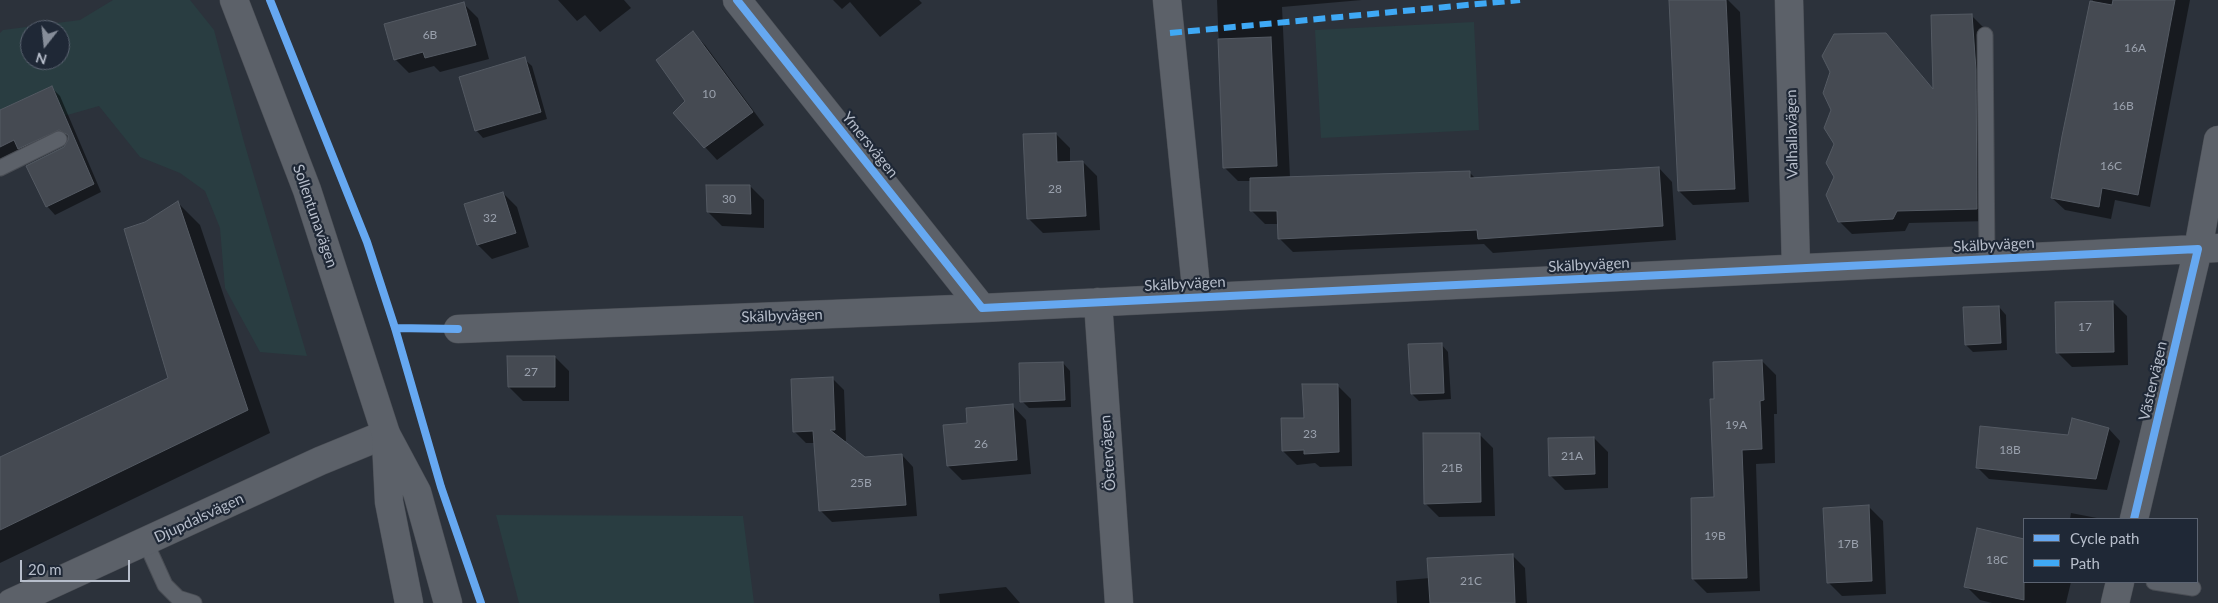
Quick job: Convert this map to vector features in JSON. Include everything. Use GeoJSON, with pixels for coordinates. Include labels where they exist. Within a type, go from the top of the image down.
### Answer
{"type":"FeatureCollection","features":[{"type":"Feature","properties":{"kind":"street","name":"Sollentunavägen"},"geometry":{"type":"LineString","coordinates":[[234,0],[307,190],[386,434],[418,492],[448,603]]}},
{"type":"Feature","properties":{"kind":"street","name":"Ymersvägen"},"geometry":{"type":"LineString","coordinates":[[737,0],[982,308]]}},
{"type":"Feature","properties":{"kind":"street"},"geometry":{"type":"LineString","coordinates":[[1167,0],[1197,297]]}},
{"type":"Feature","properties":{"kind":"street","name":"Valhallavägen"},"geometry":{"type":"LineString","coordinates":[[1789,0],[1796,268]]}},
{"type":"Feature","properties":{"kind":"street","name":"Västervägen"},"geometry":{"type":"LineString","coordinates":[[2134,518],[2208,248],[2218,140]]}},
{"type":"Feature","properties":{"kind":"street","name":"Skälbyvägen"},"geometry":{"type":"LineString","coordinates":[[458,329],[982,308],[2208,248]]}},
{"type":"Feature","properties":{"kind":"street","name":"Östervägen"},"geometry":{"type":"LineString","coordinates":[[1098,302],[1119,603]]}},
{"type":"Feature","properties":{"kind":"street","name":"Sollentunavägen"},"geometry":{"type":"LineString","coordinates":[[386,434],[389,502],[409,603]]}},
{"type":"Feature","properties":{"kind":"street","name":"Djupdalsvägen"},"geometry":{"type":"LineString","coordinates":[[11,603],[320,462],[386,434]]}},
{"type":"Feature","properties":{"kind":"street"},"geometry":{"type":"LineString","coordinates":[[2115,603],[2120,583]]}},
{"type":"Feature","properties":{"kind":"lane"},"geometry":{"type":"LineString","coordinates":[[1985,35],[1987,259]]}},
{"type":"Feature","properties":{"kind":"lane"},"geometry":{"type":"LineString","coordinates":[[0,168],[59,139]]}},
{"type":"Feature","properties":{"kind":"lane"},"geometry":{"type":"LineString","coordinates":[[146,543],[165,585],[178,598],[194,603]]}},
{"type":"Feature","properties":{"kind":"lane"},"geometry":{"type":"LineString","coordinates":[[2160,583],[2193,588]]}},
{"type":"Feature","properties":{"kind":"green space"},"geometry":{"type":"Polygon","coordinates":[[[113,0],[190,0],[214,30],[244,142],[307,356],[260,352],[225,288],[220,228],[205,191],[180,173],[140,157],[99,106],[64,116],[52,86],[0,110],[0,33],[3,30],[20,28],[20,70],[70,70],[70,21],[80,20],[113,0]]]}},
{"type":"Feature","properties":{"kind":"green space"},"geometry":{"type":"Polygon","coordinates":[[[1474,22],[1479,130],[1321,138],[1315,30],[1474,22]]]}},
{"type":"Feature","properties":{"kind":"green space"},"geometry":{"type":"Polygon","coordinates":[[[496,515],[743,516],[754,603],[519,603],[496,515]]]}},
{"type":"Feature","properties":{"kind":"building"},"geometry":{"type":"Polygon","coordinates":[[[1669,0],[1726,0],[1735,189],[1678,191],[1669,0]]]}},
{"type":"Feature","properties":{"kind":"building"},"geometry":{"type":"Polygon","coordinates":[[[2113,0],[2175,0],[2138,195],[2102,188],[2099,207],[2051,198],[2090,1],[2112,5],[2113,0]]]}},
{"type":"Feature","properties":{"kind":"building"},"geometry":{"type":"Polygon","coordinates":[[[464,2],[476,45],[425,58],[423,52],[394,60],[384,24],[464,2]]]}},
{"type":"Feature","properties":{"kind":"building"},"geometry":{"type":"Polygon","coordinates":[[[1972,14],[1976,70],[1977,209],[1897,211],[1893,219],[1838,222],[1826,195],[1834,177],[1826,163],[1834,144],[1824,128],[1831,110],[1823,93],[1830,72],[1822,56],[1834,34],[1886,33],[1933,89],[1931,15],[1972,14]]]}},
{"type":"Feature","properties":{"kind":"building"},"geometry":{"type":"Polygon","coordinates":[[[693,31],[753,112],[704,148],[673,113],[685,101],[656,60],[693,31]]]}},
{"type":"Feature","properties":{"kind":"building"},"geometry":{"type":"Polygon","coordinates":[[[1271,37],[1277,166],[1223,168],[1218,39],[1271,37]]]}},
{"type":"Feature","properties":{"kind":"building"},"geometry":{"type":"Polygon","coordinates":[[[525,57],[541,112],[475,131],[459,77],[525,57]]]}},
{"type":"Feature","properties":{"kind":"building"},"geometry":{"type":"Polygon","coordinates":[[[52,86],[94,184],[46,207],[26,166],[64,147],[68,140],[68,135],[59,130],[18,149],[14,140],[0,147],[0,110],[52,86]]]}},
{"type":"Feature","properties":{"kind":"building"},"geometry":{"type":"Polygon","coordinates":[[[1056,133],[1057,162],[1083,161],[1086,216],[1027,219],[1023,134],[1056,133]]]}},
{"type":"Feature","properties":{"kind":"building"},"geometry":{"type":"Polygon","coordinates":[[[1659,167],[1663,226],[1478,239],[1477,230],[1278,239],[1277,211],[1250,211],[1250,178],[1470,171],[1470,178],[1659,167]]]}},
{"type":"Feature","properties":{"kind":"building"},"geometry":{"type":"Polygon","coordinates":[[[706,185],[750,185],[751,214],[707,212],[706,185]]]}},
{"type":"Feature","properties":{"kind":"building"},"geometry":{"type":"Polygon","coordinates":[[[503,192],[516,233],[477,245],[464,204],[503,192]]]}},
{"type":"Feature","properties":{"kind":"building"},"geometry":{"type":"Polygon","coordinates":[[[178,201],[248,410],[0,530],[0,457],[168,378],[124,229],[145,222],[178,201]]]}},
{"type":"Feature","properties":{"kind":"building"},"geometry":{"type":"Polygon","coordinates":[[[2113,301],[2114,352],[2056,353],[2055,302],[2113,301]]]}},
{"type":"Feature","properties":{"kind":"building"},"geometry":{"type":"Polygon","coordinates":[[[1999,306],[2001,343],[1965,345],[1963,307],[1999,306]]]}},
{"type":"Feature","properties":{"kind":"building"},"geometry":{"type":"Polygon","coordinates":[[[1442,343],[1444,393],[1411,394],[1408,344],[1442,343]]]}},
{"type":"Feature","properties":{"kind":"building"},"geometry":{"type":"Polygon","coordinates":[[[507,356],[555,356],[555,387],[508,387],[507,356]]]}},
{"type":"Feature","properties":{"kind":"building"},"geometry":{"type":"Polygon","coordinates":[[[1762,360],[1764,400],[1760,401],[1762,449],[1742,450],[1747,578],[1692,579],[1691,498],[1714,497],[1710,399],[1714,399],[1713,362],[1762,360]]]}},
{"type":"Feature","properties":{"kind":"building"},"geometry":{"type":"Polygon","coordinates":[[[1063,362],[1065,400],[1020,402],[1019,363],[1063,362]]]}},
{"type":"Feature","properties":{"kind":"building"},"geometry":{"type":"Polygon","coordinates":[[[833,377],[835,430],[830,430],[865,457],[902,454],[906,505],[819,511],[813,431],[793,432],[791,379],[833,377]]]}},
{"type":"Feature","properties":{"kind":"building"},"geometry":{"type":"Polygon","coordinates":[[[1302,384],[1338,384],[1339,452],[1304,454],[1304,450],[1282,451],[1281,418],[1304,418],[1302,384]]]}},
{"type":"Feature","properties":{"kind":"building"},"geometry":{"type":"Polygon","coordinates":[[[1013,404],[1017,460],[947,466],[943,425],[967,423],[966,408],[1013,404]]]}},
{"type":"Feature","properties":{"kind":"building"},"geometry":{"type":"Polygon","coordinates":[[[2072,418],[2109,428],[2096,479],[1976,468],[1980,426],[2068,435],[2072,418]]]}},
{"type":"Feature","properties":{"kind":"building"},"geometry":{"type":"Polygon","coordinates":[[[1423,433],[1480,433],[1481,502],[1424,504],[1423,433]]]}},
{"type":"Feature","properties":{"kind":"building"},"geometry":{"type":"Polygon","coordinates":[[[1594,437],[1595,474],[1549,476],[1548,438],[1594,437]]]}},
{"type":"Feature","properties":{"kind":"building"},"geometry":{"type":"Polygon","coordinates":[[[1869,505],[1872,581],[1827,583],[1823,508],[1869,505]]]}},
{"type":"Feature","properties":{"kind":"building"},"geometry":{"type":"Polygon","coordinates":[[[1977,528],[2023,539],[2024,600],[1964,587],[1977,528]]]}},
{"type":"Feature","properties":{"kind":"building"},"geometry":{"type":"Polygon","coordinates":[[[1513,554],[1515,603],[1430,603],[1427,558],[1513,554]]]}},
{"type":"Feature","properties":{"kind":"marked path"},"geometry":{"type":"LineString","coordinates":[[1170,33],[1520,0]]}},
{"type":"Feature","properties":{"kind":"cycle path"},"geometry":{"type":"LineString","coordinates":[[270,0],[367,242],[395,328],[441,487],[481,603]]}},
{"type":"Feature","properties":{"kind":"cycle path"},"geometry":{"type":"LineString","coordinates":[[737,0],[982,308],[2198,249],[2134,518]]}},
{"type":"Feature","properties":{"kind":"cycle path"},"geometry":{"type":"LineString","coordinates":[[395,328],[458,329]]}}]}
